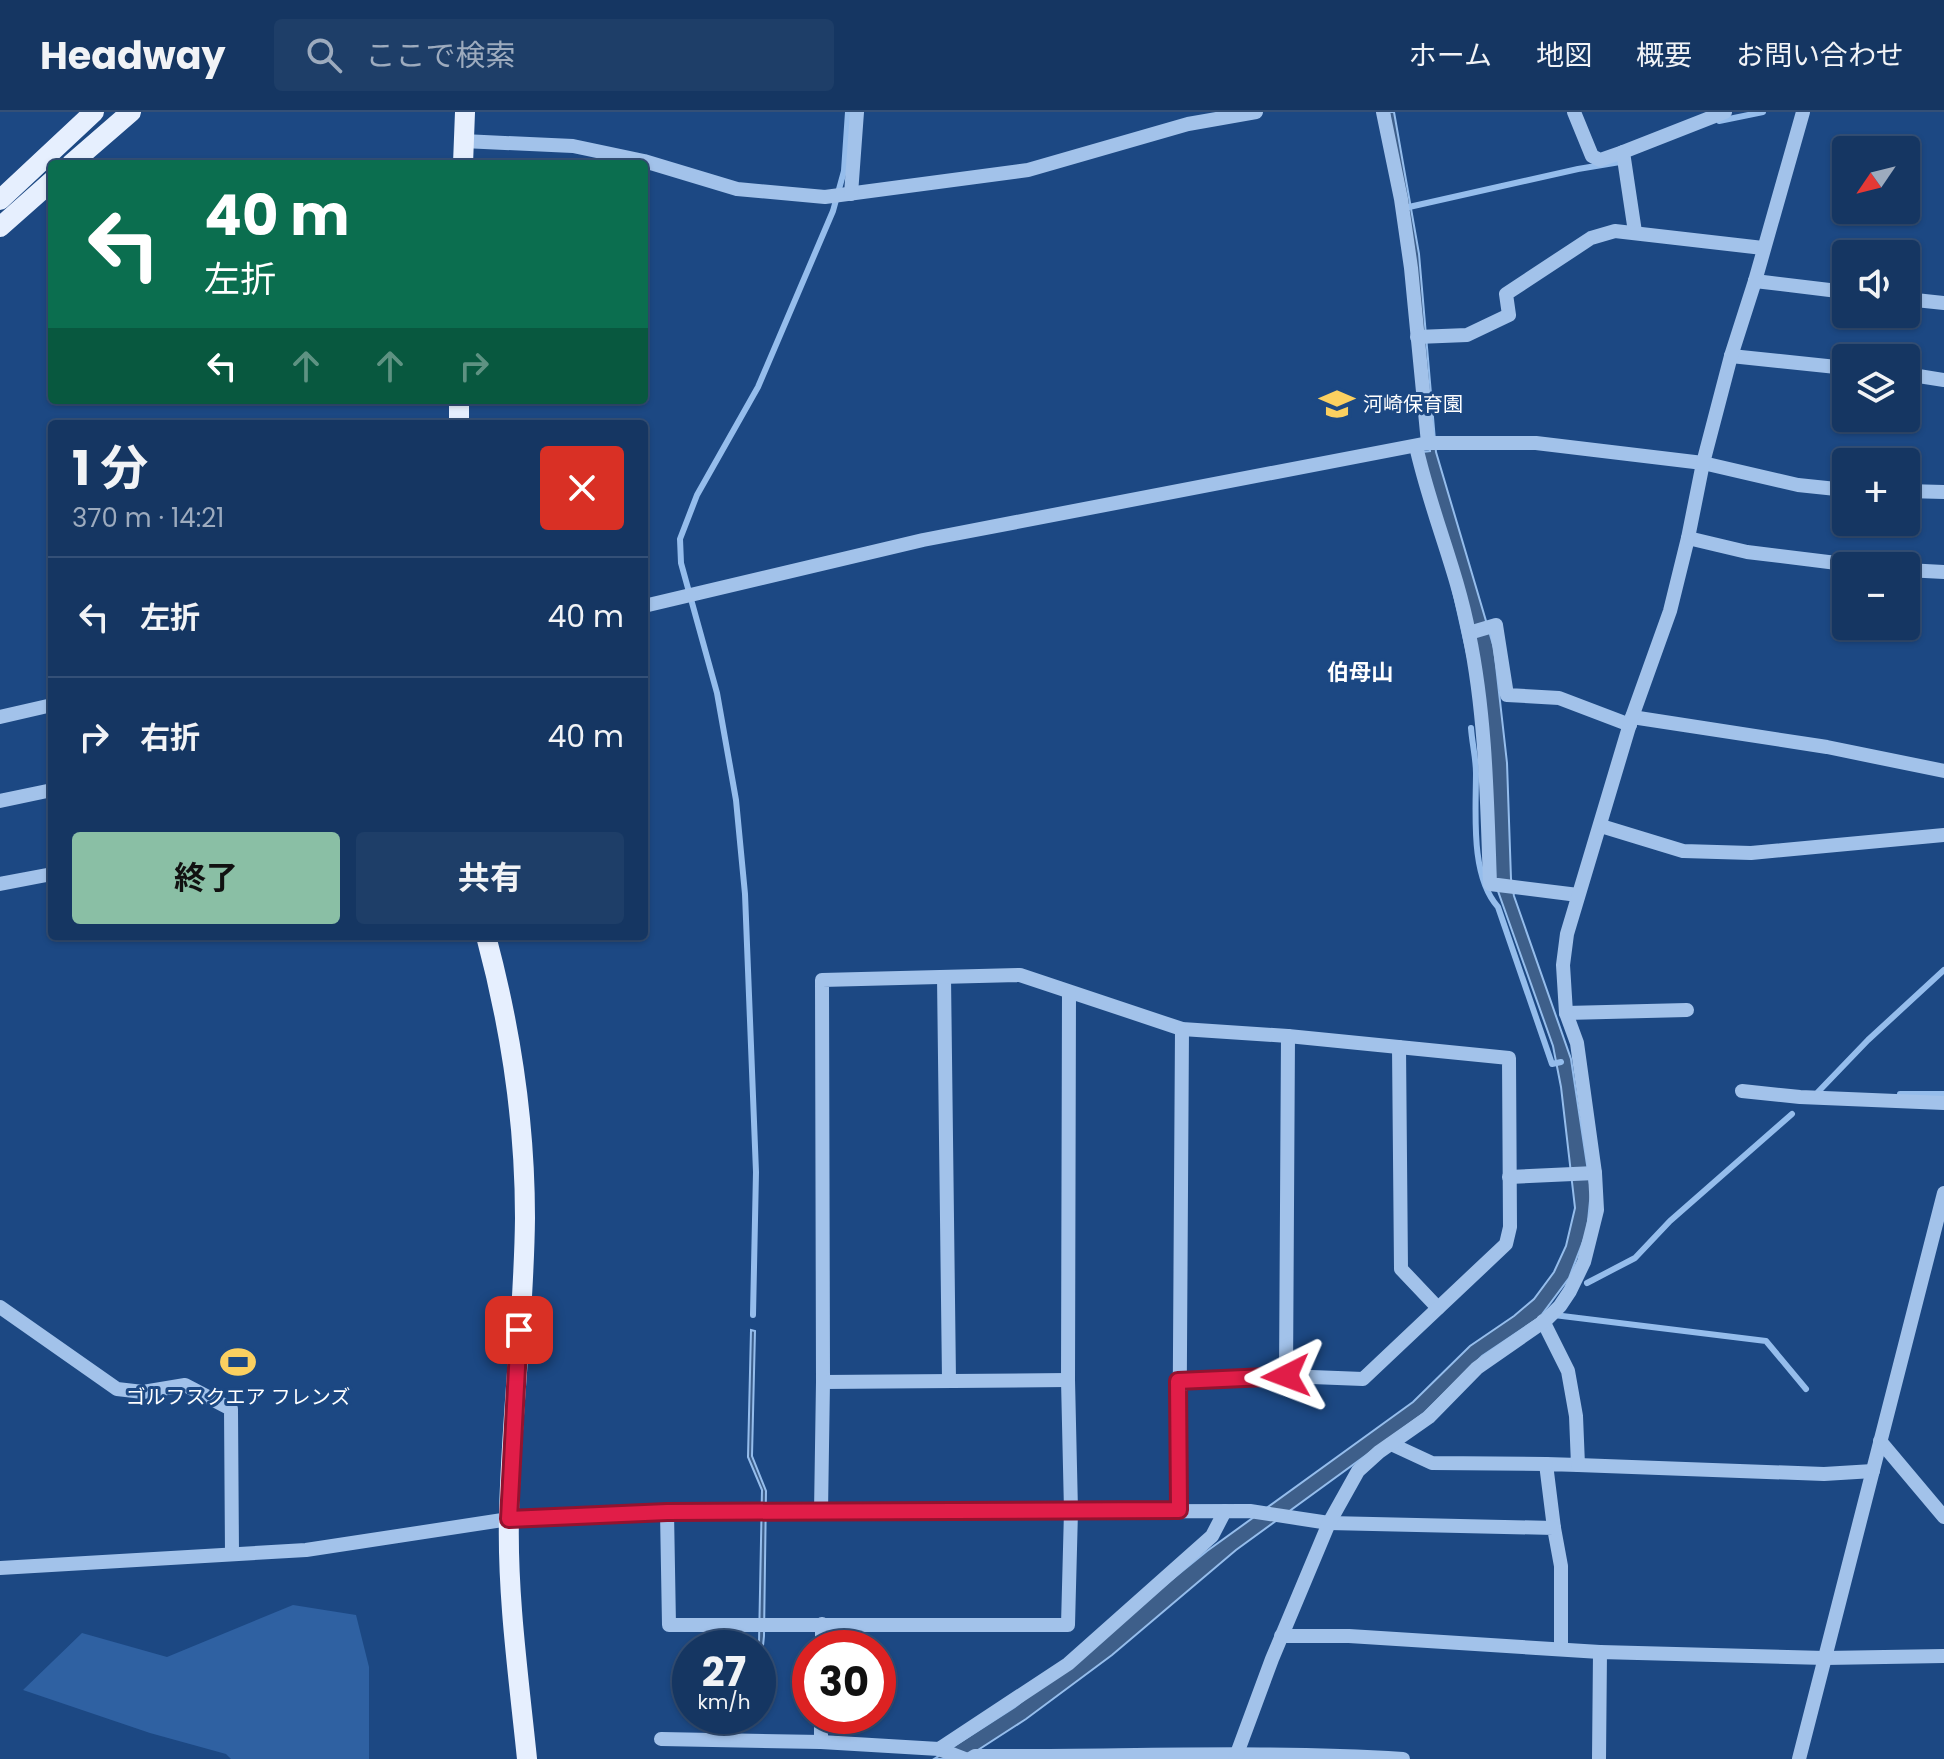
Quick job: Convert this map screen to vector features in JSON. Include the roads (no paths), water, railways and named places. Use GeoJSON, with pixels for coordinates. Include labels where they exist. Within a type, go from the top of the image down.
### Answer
{"type":"FeatureCollection","features":[{"type":"Feature","properties":{"kind":"main road"},"geometry":{"type":"LineString","coordinates":[[0,200],[94,112]]}},
{"type":"Feature","properties":{"kind":"main road"},"geometry":{"type":"LineString","coordinates":[[76,160],[131,112]]}},
{"type":"Feature","properties":{"kind":"main road"},"geometry":{"type":"LineString","coordinates":[[463,160],[465,112]]}},
{"type":"Feature","properties":{"kind":"main road"},"geometry":{"type":"LineString","coordinates":[[0,227],[48,185]]}},
{"type":"Feature","properties":{"kind":"main road"},"geometry":{"type":"LineString","coordinates":[[487,940],[515,1066],[525,1218],[509,1519],[515,1632],[527,1759]]}},
{"type":"Feature","properties":{"kind":"street"},"geometry":{"type":"LineString","coordinates":[[851,194],[857,112]]}},
{"type":"Feature","properties":{"kind":"street"},"geometry":{"type":"LineString","coordinates":[[648,162],[737,189],[825,197],[1028,170],[1188,124],[1256,112]]}},
{"type":"Feature","properties":{"kind":"street"},"geometry":{"type":"LineString","coordinates":[[1383,112],[1401,199],[1417,337],[1422,444],[1478,630],[1490,884],[1578,895]]}},
{"type":"Feature","properties":{"kind":"street"},"geometry":{"type":"LineString","coordinates":[[1574,112],[1592,156],[1600,160],[1725,112]]}},
{"type":"Feature","properties":{"kind":"street"},"geometry":{"type":"LineString","coordinates":[[1235,1757],[1281,1636],[1329,1523],[1358,1471],[1429,1417],[1477,1368],[1560,1306],[1591,1245],[1597,1210],[1595,1173],[1577,1043],[1566,1013],[1563,965],[1567,934],[1631,721],[1670,611],[1731,356],[1803,112]]}},
{"type":"Feature","properties":{"kind":"street"},"geometry":{"type":"LineString","coordinates":[[463,141],[573,146],[639,160]]}},
{"type":"Feature","properties":{"kind":"street"},"geometry":{"type":"LineString","coordinates":[[1623,152],[1635,232]]}},
{"type":"Feature","properties":{"kind":"street"},"geometry":{"type":"LineString","coordinates":[[1417,337],[1467,335],[1509,315],[1506,294],[1591,238],[1615,231],[1763,248]]}},
{"type":"Feature","properties":{"kind":"street"},"geometry":{"type":"LineString","coordinates":[[1755,281],[1832,290]]}},
{"type":"Feature","properties":{"kind":"street"},"geometry":{"type":"LineString","coordinates":[[1920,300],[1944,303]]}},
{"type":"Feature","properties":{"kind":"street"},"geometry":{"type":"LineString","coordinates":[[1731,356],[1832,367]]}},
{"type":"Feature","properties":{"kind":"street"},"geometry":{"type":"LineString","coordinates":[[1920,376],[1944,380]]}},
{"type":"Feature","properties":{"kind":"street"},"geometry":{"type":"LineString","coordinates":[[648,605],[923,540],[1422,444],[1536,443],[1703,463],[1798,485],[1832,489]]}},
{"type":"Feature","properties":{"kind":"street"},"geometry":{"type":"LineString","coordinates":[[1920,491],[1944,492]]}},
{"type":"Feature","properties":{"kind":"street"},"geometry":{"type":"LineString","coordinates":[[1688,538],[1747,552],[1832,562]]}},
{"type":"Feature","properties":{"kind":"street"},"geometry":{"type":"LineString","coordinates":[[1920,571],[1944,572]]}},
{"type":"Feature","properties":{"kind":"street"},"geometry":{"type":"LineString","coordinates":[[1478,630],[1496,625],[1507,695],[1559,698],[1631,721],[1827,747],[1944,771]]}},
{"type":"Feature","properties":{"kind":"street"},"geometry":{"type":"LineString","coordinates":[[0,717],[48,706]]}},
{"type":"Feature","properties":{"kind":"street"},"geometry":{"type":"LineString","coordinates":[[0,801],[48,791]]}},
{"type":"Feature","properties":{"kind":"street"},"geometry":{"type":"LineString","coordinates":[[1601,826],[1683,851],[1751,853],[1944,832]]}},
{"type":"Feature","properties":{"kind":"street"},"geometry":{"type":"LineString","coordinates":[[0,884],[48,875]]}},
{"type":"Feature","properties":{"kind":"street"},"geometry":{"type":"LineString","coordinates":[[821,1512],[822,980],[1020,975],[1182,1029],[1509,1058],[1510,1227],[1506,1244],[1363,1379],[1286,1376],[1178,1381]]}},
{"type":"Feature","properties":{"kind":"street"},"geometry":{"type":"LineString","coordinates":[[944,977],[949,1380]]}},
{"type":"Feature","properties":{"kind":"street"},"geometry":{"type":"LineString","coordinates":[[667,1512],[669,1625],[1068,1625],[1071,1511],[1068,1380],[1069,993]]}},
{"type":"Feature","properties":{"kind":"street"},"geometry":{"type":"LineString","coordinates":[[1566,1013],[1687,1010]]}},
{"type":"Feature","properties":{"kind":"street"},"geometry":{"type":"LineString","coordinates":[[1179,1510],[1182,1029]]}},
{"type":"Feature","properties":{"kind":"street"},"geometry":{"type":"LineString","coordinates":[[1286,1376],[1288,1036]]}},
{"type":"Feature","properties":{"kind":"street"},"geometry":{"type":"LineString","coordinates":[[1399,1047],[1401,1269],[1438,1308]]}},
{"type":"Feature","properties":{"kind":"street"},"geometry":{"type":"LineString","coordinates":[[1742,1091],[1800,1097],[1944,1103]]}},
{"type":"Feature","properties":{"kind":"street"},"geometry":{"type":"LineString","coordinates":[[1509,1177],[1595,1173]]}},
{"type":"Feature","properties":{"kind":"street"},"geometry":{"type":"LineString","coordinates":[[1799,1759],[1944,1193]]}},
{"type":"Feature","properties":{"kind":"street"},"geometry":{"type":"LineString","coordinates":[[0,1307],[117,1389],[143,1392],[185,1385],[231,1409],[232,1554]]}},
{"type":"Feature","properties":{"kind":"street"},"geometry":{"type":"LineString","coordinates":[[1543,1321],[1568,1371],[1576,1416],[1578,1465]]}},
{"type":"Feature","properties":{"kind":"street"},"geometry":{"type":"LineString","coordinates":[[823,1382],[1068,1380]]}},
{"type":"Feature","properties":{"kind":"street"},"geometry":{"type":"LineString","coordinates":[[1880,1441],[1944,1517]]}},
{"type":"Feature","properties":{"kind":"street"},"geometry":{"type":"LineString","coordinates":[[1391,1444],[1432,1463],[1824,1474],[1873,1471]]}},
{"type":"Feature","properties":{"kind":"street"},"geometry":{"type":"LineString","coordinates":[[1546,1464],[1561,1566],[1561,1648]]}},
{"type":"Feature","properties":{"kind":"street"},"geometry":{"type":"LineString","coordinates":[[943,1750],[1068,1664],[1212,1536],[1225,1511]]}},
{"type":"Feature","properties":{"kind":"street"},"geometry":{"type":"LineString","coordinates":[[0,1568],[306,1550],[509,1519],[667,1512],[1250,1511],[1329,1523],[1554,1528]]}},
{"type":"Feature","properties":{"kind":"street"},"geometry":{"type":"LineString","coordinates":[[822,1624],[822,1630]]}},
{"type":"Feature","properties":{"kind":"street"},"geometry":{"type":"LineString","coordinates":[[1281,1636],[1349,1636],[1600,1652],[1825,1658],[1944,1656]]}},
{"type":"Feature","properties":{"kind":"street"},"geometry":{"type":"LineString","coordinates":[[1599,1759],[1600,1652]]}},
{"type":"Feature","properties":{"kind":"street"},"geometry":{"type":"LineString","coordinates":[[821,1734],[821,1742]]}},
{"type":"Feature","properties":{"kind":"street"},"geometry":{"type":"LineString","coordinates":[[661,1739],[821,1742],[943,1750],[966,1759],[975,1756],[1235,1757],[1269,1753],[1403,1759]]}},
{"type":"Feature","properties":{"kind":"waterway"},"geometry":{"type":"LineString","coordinates":[[753,1315],[756,1172],[745,894],[736,800],[717,693],[681,563],[680,539],[697,495],[758,387],[833,211],[844,171],[848,112]]}},
{"type":"Feature","properties":{"kind":"waterway"},"geometry":{"type":"LineString","coordinates":[[1719,121],[1763,112]]}},
{"type":"Feature","properties":{"kind":"waterway"},"geometry":{"type":"LineString","coordinates":[[1409,207],[1624,159]]}},
{"type":"Feature","properties":{"kind":"waterway"},"geometry":{"type":"LineString","coordinates":[[1471,728],[1476,767],[1476,843],[1483,878],[1498,907],[1552,1064],[1561,1062]]}},
{"type":"Feature","properties":{"kind":"waterway"},"geometry":{"type":"LineString","coordinates":[[1818,1092],[1868,1040],[1944,970]]}},
{"type":"Feature","properties":{"kind":"waterway"},"geometry":{"type":"LineString","coordinates":[[1900,1094],[1944,1094]]}},
{"type":"Feature","properties":{"kind":"waterway"},"geometry":{"type":"LineString","coordinates":[[1587,1283],[1635,1258],[1670,1221],[1792,1114]]}},
{"type":"Feature","properties":{"kind":"waterway"},"geometry":{"type":"LineString","coordinates":[[1554,1315],[1766,1341],[1806,1389]]}},
{"type":"Feature","properties":{"kind":"place","name":"河崎保育園"},"geometry":{"type":"Point","coordinates":[1337,404]}},
{"type":"Feature","properties":{"kind":"place","name":"ゴルフスクエア フレンズ"},"geometry":{"type":"Point","coordinates":[238,1362]}},
{"type":"Feature","properties":{"kind":"district","name":"伯母山"},"geometry":{"type":"Point","coordinates":[1360,672]}}]}
